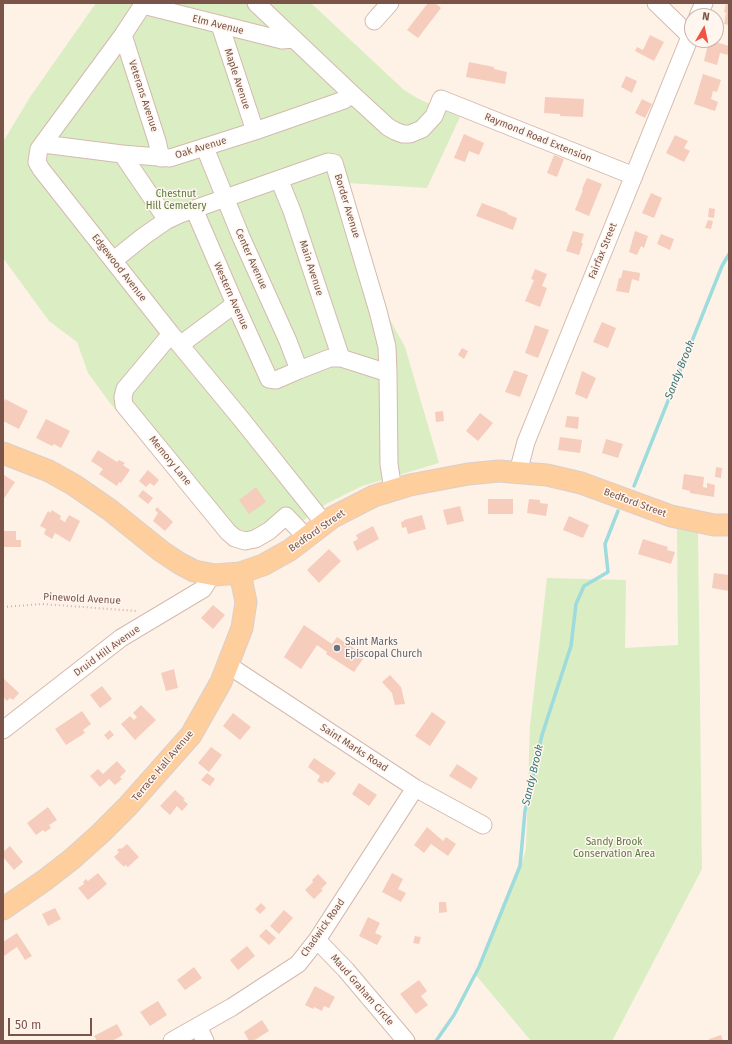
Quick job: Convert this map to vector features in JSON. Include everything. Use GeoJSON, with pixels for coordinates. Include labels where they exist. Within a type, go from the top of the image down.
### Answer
{"type":"FeatureCollection","features":[{"type":"Feature","properties":{"kind":"main road","name":"Bedford Street"},"geometry":{"type":"LineString","coordinates":[[3,453],[49,471],[74,485],[110,510],[170,558],[194,570],[209,574],[221,575],[240,573],[276,559],[324,523],[356,504],[374,496],[424,482],[468,474],[499,471],[547,475],[581,483],[670,516],[714,525],[729,525]]}},
{"type":"Feature","properties":{"kind":"main road","name":"Terrace Hall Avenue"},"geometry":{"type":"LineString","coordinates":[[3,909],[27,894],[72,859],[128,806],[191,735],[212,701],[242,628],[246,609],[240,573]]}},
{"type":"Feature","properties":{"kind":"street"},"geometry":{"type":"LineString","coordinates":[[256,3],[352,94]]}},
{"type":"Feature","properties":{"kind":"street"},"geometry":{"type":"LineString","coordinates":[[374,21],[390,3]]}},
{"type":"Feature","properties":{"kind":"street"},"geometry":{"type":"LineString","coordinates":[[656,3],[684,28]]}},
{"type":"Feature","properties":{"kind":"street","name":"Elm Avenue"},"geometry":{"type":"LineString","coordinates":[[143,4],[220,26],[282,40],[294,39]]}},
{"type":"Feature","properties":{"kind":"street","name":"Edgewood Avenue"},"geometry":{"type":"LineString","coordinates":[[143,4],[123,35],[43,144],[38,155],[37,162],[175,339],[324,523]]}},
{"type":"Feature","properties":{"kind":"street","name":"Maple Avenue"},"geometry":{"type":"LineString","coordinates":[[220,26],[255,132]]}},
{"type":"Feature","properties":{"kind":"street","name":"Veterans Avenue"},"geometry":{"type":"LineString","coordinates":[[123,35],[161,158]]}},
{"type":"Feature","properties":{"kind":"street","name":"Fairfax Street"},"geometry":{"type":"LineString","coordinates":[[518,472],[526,442],[685,48]]}},
{"type":"Feature","properties":{"kind":"street","name":"Oak Avenue"},"geometry":{"type":"LineString","coordinates":[[43,144],[122,154],[170,158],[255,132],[344,100],[352,94]]}},
{"type":"Feature","properties":{"kind":"street","name":"Raymond Road Extension"},"geometry":{"type":"LineString","coordinates":[[352,94],[391,129],[399,133],[414,133],[425,126],[434,116],[441,99],[634,176]]}},
{"type":"Feature","properties":{"kind":"street","name":"Center Avenue"},"geometry":{"type":"LineString","coordinates":[[205,148],[241,237],[288,341],[299,370]]}},
{"type":"Feature","properties":{"kind":"street"},"geometry":{"type":"LineString","coordinates":[[122,154],[167,220]]}},
{"type":"Feature","properties":{"kind":"street","name":"Border Avenue"},"geometry":{"type":"LineString","coordinates":[[114,260],[124,250],[167,220],[328,162],[334,163],[378,311],[387,347],[389,464],[393,490]]}},
{"type":"Feature","properties":{"kind":"street","name":"Main Avenue"},"geometry":{"type":"LineString","coordinates":[[279,179],[292,211],[340,358]]}},
{"type":"Feature","properties":{"kind":"street","name":"Western Avenue"},"geometry":{"type":"LineString","coordinates":[[194,209],[267,377],[271,380],[276,380],[299,370]]}},
{"type":"Feature","properties":{"kind":"street","name":"Memory Lane"},"geometry":{"type":"LineString","coordinates":[[234,304],[175,339],[125,389],[122,396],[124,405],[228,532],[235,538],[245,541],[255,539],[269,531],[286,516],[306,537]]}},
{"type":"Feature","properties":{"kind":"street"},"geometry":{"type":"LineString","coordinates":[[299,370],[330,358],[340,358],[388,373]]}},
{"type":"Feature","properties":{"kind":"street","name":"Druid Hill Avenue"},"geometry":{"type":"LineString","coordinates":[[3,730],[121,638],[203,589],[208,581],[209,574]]}},
{"type":"Feature","properties":{"kind":"street","name":"Saint Marks Road"},"geometry":{"type":"LineString","coordinates":[[228,665],[415,788],[483,825]]}},
{"type":"Feature","properties":{"kind":"street","name":"Chadwick Road"},"geometry":{"type":"LineString","coordinates":[[172,1041],[201,1034],[232,1007],[298,964],[317,940],[415,788]]}},
{"type":"Feature","properties":{"kind":"street","name":"Maud Graham Circle"},"geometry":{"type":"LineString","coordinates":[[317,940],[346,970],[406,1041]]}},
{"type":"Feature","properties":{"kind":"path","name":"Pinewold Avenue"},"geometry":{"type":"LineString","coordinates":[[3,607],[42,604],[130,610],[159,615]]}},
{"type":"Feature","properties":{"kind":"green space","name":"Chestnut Hill Cemetery"},"geometry":{"type":"Polygon","coordinates":[[[96,3],[311,3],[404,90],[419,99],[460,117],[427,188],[348,183],[383,307],[405,347],[439,463],[362,486],[326,504],[292,529],[288,526],[242,547],[233,547],[229,546],[110,403],[88,373],[77,342],[49,321],[3,258],[3,142],[30,97],[96,3]]]}},
{"type":"Feature","properties":{"kind":"green space","name":"Sandy Brook Conservation Area"},"geometry":{"type":"Polygon","coordinates":[[[677,529],[698,533],[702,869],[612,1041],[531,1041],[475,974],[520,870],[526,849],[530,726],[547,578],[626,580],[625,648],[678,645],[677,529]]]}},
{"type":"Feature","properties":{"kind":"building"},"geometry":{"type":"Polygon","coordinates":[[[428,3],[435,3],[441,8],[418,38],[407,30],[428,3]]]}},
{"type":"Feature","properties":{"kind":"building"},"geometry":{"type":"Polygon","coordinates":[[[726,3],[729,3],[729,25],[724,24],[726,13],[724,12],[726,3]]]}},
{"type":"Feature","properties":{"kind":"building"},"geometry":{"type":"Polygon","coordinates":[[[650,35],[664,42],[654,61],[635,51],[637,47],[643,50],[650,35]]]}},
{"type":"Feature","properties":{"kind":"building"},"geometry":{"type":"Polygon","coordinates":[[[724,44],[729,46],[729,55],[720,53],[717,65],[704,61],[707,48],[724,48],[724,44]]]}},
{"type":"Feature","properties":{"kind":"building"},"geometry":{"type":"Polygon","coordinates":[[[469,62],[494,67],[494,69],[507,72],[505,84],[466,77],[469,62]]]}},
{"type":"Feature","properties":{"kind":"building"},"geometry":{"type":"Polygon","coordinates":[[[703,74],[721,80],[717,92],[713,91],[711,99],[718,102],[715,111],[694,104],[703,74]]]}},
{"type":"Feature","properties":{"kind":"building"},"geometry":{"type":"Polygon","coordinates":[[[626,76],[637,81],[632,93],[621,87],[626,76]]]}},
{"type":"Feature","properties":{"kind":"building"},"geometry":{"type":"Polygon","coordinates":[[[545,97],[584,99],[583,117],[560,116],[560,114],[544,113],[545,97]]]}},
{"type":"Feature","properties":{"kind":"building"},"geometry":{"type":"Polygon","coordinates":[[[642,99],[652,104],[645,118],[635,113],[642,99]]]}},
{"type":"Feature","properties":{"kind":"building"},"geometry":{"type":"Polygon","coordinates":[[[464,134],[484,143],[479,155],[469,151],[465,162],[454,158],[464,134]]]}},
{"type":"Feature","properties":{"kind":"building"},"geometry":{"type":"Polygon","coordinates":[[[675,135],[688,141],[684,148],[690,151],[684,162],[666,153],[675,135]]]}},
{"type":"Feature","properties":{"kind":"building"},"geometry":{"type":"Polygon","coordinates":[[[554,155],[564,159],[557,177],[547,173],[554,155]]]}},
{"type":"Feature","properties":{"kind":"building"},"geometry":{"type":"Polygon","coordinates":[[[587,178],[602,184],[589,216],[575,210],[587,178]]]}},
{"type":"Feature","properties":{"kind":"building"},"geometry":{"type":"Polygon","coordinates":[[[651,193],[662,198],[654,218],[642,213],[651,193]]]}},
{"type":"Feature","properties":{"kind":"building"},"geometry":{"type":"Polygon","coordinates":[[[482,203],[517,218],[513,230],[476,216],[482,203]]]}},
{"type":"Feature","properties":{"kind":"building"},"geometry":{"type":"Polygon","coordinates":[[[709,208],[715,209],[714,218],[708,217],[709,208]]]}},
{"type":"Feature","properties":{"kind":"building"},"geometry":{"type":"Polygon","coordinates":[[[708,220],[713,221],[711,229],[705,228],[708,220]]]}},
{"type":"Feature","properties":{"kind":"building"},"geometry":{"type":"Polygon","coordinates":[[[573,231],[584,234],[579,255],[566,251],[573,231]]]}},
{"type":"Feature","properties":{"kind":"building"},"geometry":{"type":"Polygon","coordinates":[[[635,231],[648,236],[644,248],[641,246],[637,255],[629,252],[635,231]]]}},
{"type":"Feature","properties":{"kind":"building"},"geometry":{"type":"Polygon","coordinates":[[[661,234],[674,239],[670,250],[657,244],[661,234]]]}},
{"type":"Feature","properties":{"kind":"building"},"geometry":{"type":"Polygon","coordinates":[[[535,269],[547,274],[542,286],[547,288],[540,307],[525,301],[534,280],[531,279],[535,269]]]}},
{"type":"Feature","properties":{"kind":"building"},"geometry":{"type":"Polygon","coordinates":[[[623,270],[640,273],[639,281],[632,279],[629,293],[616,291],[619,278],[621,278],[623,270]]]}},
{"type":"Feature","properties":{"kind":"building"},"geometry":{"type":"Polygon","coordinates":[[[602,322],[616,328],[608,348],[593,342],[602,322]]]}},
{"type":"Feature","properties":{"kind":"building"},"geometry":{"type":"Polygon","coordinates":[[[535,325],[549,330],[538,358],[525,353],[535,325]]]}},
{"type":"Feature","properties":{"kind":"building"},"geometry":{"type":"Polygon","coordinates":[[[462,348],[468,351],[464,359],[458,355],[462,348]]]}},
{"type":"Feature","properties":{"kind":"building"},"geometry":{"type":"Polygon","coordinates":[[[514,370],[528,375],[520,397],[505,392],[514,370]]]}},
{"type":"Feature","properties":{"kind":"building"},"geometry":{"type":"Polygon","coordinates":[[[582,371],[596,378],[587,399],[575,394],[582,371]]]}},
{"type":"Feature","properties":{"kind":"building"},"geometry":{"type":"Polygon","coordinates":[[[5,399],[28,411],[19,429],[3,421],[3,404],[5,399]]]}},
{"type":"Feature","properties":{"kind":"building"},"geometry":{"type":"Polygon","coordinates":[[[443,411],[444,421],[436,422],[435,412],[443,411]]]}},
{"type":"Feature","properties":{"kind":"building"},"geometry":{"type":"Polygon","coordinates":[[[480,413],[493,423],[478,441],[466,431],[480,413]]]}},
{"type":"Feature","properties":{"kind":"building"},"geometry":{"type":"Polygon","coordinates":[[[567,416],[579,417],[578,429],[565,427],[567,416]]]}},
{"type":"Feature","properties":{"kind":"building"},"geometry":{"type":"Polygon","coordinates":[[[46,419],[70,431],[61,448],[54,444],[52,446],[36,438],[46,419]]]}},
{"type":"Feature","properties":{"kind":"building"},"geometry":{"type":"Polygon","coordinates":[[[560,437],[582,440],[580,453],[558,450],[560,437]]]}},
{"type":"Feature","properties":{"kind":"building"},"geometry":{"type":"Polygon","coordinates":[[[606,439],[623,444],[618,458],[602,453],[606,439]]]}},
{"type":"Feature","properties":{"kind":"building"},"geometry":{"type":"Polygon","coordinates":[[[98,450],[117,462],[119,460],[125,463],[123,465],[130,470],[121,483],[119,482],[117,486],[99,474],[103,469],[91,461],[98,450]]]}},
{"type":"Feature","properties":{"kind":"building"},"geometry":{"type":"Polygon","coordinates":[[[716,467],[722,468],[721,478],[715,477],[716,467]]]}},
{"type":"Feature","properties":{"kind":"building"},"geometry":{"type":"Polygon","coordinates":[[[148,470],[159,480],[154,486],[150,483],[146,487],[139,481],[148,470]]]}},
{"type":"Feature","properties":{"kind":"building"},"geometry":{"type":"Polygon","coordinates":[[[684,474],[704,477],[703,487],[707,488],[707,483],[715,485],[714,497],[690,493],[690,491],[682,489],[684,474]]]}},
{"type":"Feature","properties":{"kind":"building"},"geometry":{"type":"Polygon","coordinates":[[[4,475],[15,482],[3,500],[3,476],[4,475]]]}},
{"type":"Feature","properties":{"kind":"building"},"geometry":{"type":"Polygon","coordinates":[[[256,487],[266,502],[249,514],[239,500],[256,487]]]}},
{"type":"Feature","properties":{"kind":"building"},"geometry":{"type":"Polygon","coordinates":[[[143,490],[153,498],[148,504],[138,496],[143,490]]]}},
{"type":"Feature","properties":{"kind":"building"},"geometry":{"type":"Polygon","coordinates":[[[488,499],[513,499],[513,514],[488,514],[488,499]]]}},
{"type":"Feature","properties":{"kind":"building"},"geometry":{"type":"Polygon","coordinates":[[[529,499],[540,500],[540,503],[548,504],[546,516],[527,513],[529,499]]]}},
{"type":"Feature","properties":{"kind":"building"},"geometry":{"type":"Polygon","coordinates":[[[460,506],[464,521],[447,525],[443,510],[460,506]]]}},
{"type":"Feature","properties":{"kind":"building"},"geometry":{"type":"Polygon","coordinates":[[[157,507],[173,522],[165,531],[153,521],[158,513],[155,510],[157,507]]]}},
{"type":"Feature","properties":{"kind":"building"},"geometry":{"type":"Polygon","coordinates":[[[52,510],[61,516],[60,519],[65,522],[69,515],[80,521],[70,542],[55,533],[52,539],[44,534],[46,529],[40,526],[48,511],[50,513],[52,510]]]}},
{"type":"Feature","properties":{"kind":"building"},"geometry":{"type":"Polygon","coordinates":[[[422,515],[426,529],[408,534],[406,527],[402,528],[401,522],[404,520],[422,515]]]}},
{"type":"Feature","properties":{"kind":"building"},"geometry":{"type":"Polygon","coordinates":[[[569,516],[589,525],[583,538],[563,530],[569,516]]]}},
{"type":"Feature","properties":{"kind":"building"},"geometry":{"type":"Polygon","coordinates":[[[373,526],[379,539],[357,551],[353,542],[358,539],[356,535],[373,526]]]}},
{"type":"Feature","properties":{"kind":"building"},"geometry":{"type":"Polygon","coordinates":[[[3,531],[16,531],[16,540],[21,540],[21,547],[3,547],[3,531]]]}},
{"type":"Feature","properties":{"kind":"building"},"geometry":{"type":"Polygon","coordinates":[[[643,539],[668,547],[667,550],[675,552],[671,564],[638,554],[643,539]]]}},
{"type":"Feature","properties":{"kind":"building"},"geometry":{"type":"Polygon","coordinates":[[[329,549],[341,561],[319,583],[307,570],[329,549]]]}},
{"type":"Feature","properties":{"kind":"building"},"geometry":{"type":"Polygon","coordinates":[[[714,573],[729,575],[729,591],[712,588],[714,573]]]}},
{"type":"Feature","properties":{"kind":"building"},"geometry":{"type":"Polygon","coordinates":[[[213,605],[225,615],[213,629],[201,618],[213,605]]]}},
{"type":"Feature","properties":{"kind":"building","name":"Saint Marks Episcopal Church"},"geometry":{"type":"Polygon","coordinates":[[[304,625],[332,644],[337,637],[365,656],[354,672],[326,654],[327,652],[317,645],[301,669],[284,657],[304,625]]]}},
{"type":"Feature","properties":{"kind":"building"},"geometry":{"type":"Polygon","coordinates":[[[174,669],[178,688],[166,691],[161,673],[174,669]]]}},
{"type":"Feature","properties":{"kind":"building"},"geometry":{"type":"Polygon","coordinates":[[[390,675],[401,687],[405,704],[395,705],[392,693],[382,682],[390,675]]]}},
{"type":"Feature","properties":{"kind":"building"},"geometry":{"type":"Polygon","coordinates":[[[3,678],[19,693],[13,700],[10,698],[7,701],[3,697],[3,678]]]}},
{"type":"Feature","properties":{"kind":"building"},"geometry":{"type":"Polygon","coordinates":[[[102,686],[112,699],[100,708],[90,695],[102,686]]]}},
{"type":"Feature","properties":{"kind":"building"},"geometry":{"type":"Polygon","coordinates":[[[141,705],[156,720],[135,740],[121,724],[130,716],[134,720],[137,717],[133,713],[141,705]]]}},
{"type":"Feature","properties":{"kind":"building"},"geometry":{"type":"Polygon","coordinates":[[[82,711],[91,724],[83,730],[85,733],[66,745],[55,729],[82,711]]]}},
{"type":"Feature","properties":{"kind":"building"},"geometry":{"type":"Polygon","coordinates":[[[432,712],[446,722],[430,746],[415,736],[432,712]]]}},
{"type":"Feature","properties":{"kind":"building"},"geometry":{"type":"Polygon","coordinates":[[[233,713],[251,727],[240,740],[223,726],[233,713]]]}},
{"type":"Feature","properties":{"kind":"building"},"geometry":{"type":"Polygon","coordinates":[[[110,730],[114,735],[108,740],[104,735],[110,730]]]}},
{"type":"Feature","properties":{"kind":"building"},"geometry":{"type":"Polygon","coordinates":[[[211,747],[222,755],[209,772],[198,763],[211,747]]]}},
{"type":"Feature","properties":{"kind":"building"},"geometry":{"type":"Polygon","coordinates":[[[314,758],[336,773],[328,783],[325,781],[322,784],[317,781],[320,776],[308,767],[314,758]]]}},
{"type":"Feature","properties":{"kind":"building"},"geometry":{"type":"Polygon","coordinates":[[[117,761],[126,771],[120,777],[122,779],[115,785],[109,779],[100,787],[90,776],[98,769],[103,774],[117,761]]]}},
{"type":"Feature","properties":{"kind":"building"},"geometry":{"type":"Polygon","coordinates":[[[457,764],[478,778],[471,789],[449,776],[457,764]]]}},
{"type":"Feature","properties":{"kind":"building"},"geometry":{"type":"Polygon","coordinates":[[[207,773],[215,779],[210,786],[201,780],[207,773]]]}},
{"type":"Feature","properties":{"kind":"building"},"geometry":{"type":"Polygon","coordinates":[[[359,783],[377,795],[369,806],[352,794],[359,783]]]}},
{"type":"Feature","properties":{"kind":"building"},"geometry":{"type":"Polygon","coordinates":[[[175,790],[185,799],[183,800],[188,804],[182,811],[177,806],[170,815],[160,806],[175,790]]]}},
{"type":"Feature","properties":{"kind":"building"},"geometry":{"type":"Polygon","coordinates":[[[48,807],[57,820],[49,825],[51,828],[45,832],[43,830],[36,835],[27,823],[48,807]]]}},
{"type":"Feature","properties":{"kind":"building"},"geometry":{"type":"Polygon","coordinates":[[[427,827],[443,841],[446,837],[456,844],[448,856],[431,844],[424,853],[414,845],[427,827]]]}},
{"type":"Feature","properties":{"kind":"building"},"geometry":{"type":"Polygon","coordinates":[[[127,844],[139,857],[128,867],[125,865],[124,867],[114,857],[119,852],[117,850],[120,848],[121,849],[127,844]]]}},
{"type":"Feature","properties":{"kind":"building"},"geometry":{"type":"Polygon","coordinates":[[[10,846],[23,862],[14,870],[3,857],[3,852],[10,846]]]}},
{"type":"Feature","properties":{"kind":"building"},"geometry":{"type":"Polygon","coordinates":[[[98,873],[107,884],[88,900],[78,888],[84,884],[83,882],[86,879],[88,881],[98,873]]]}},
{"type":"Feature","properties":{"kind":"building"},"geometry":{"type":"Polygon","coordinates":[[[392,873],[403,879],[398,889],[406,893],[401,902],[382,892],[392,873]]]}},
{"type":"Feature","properties":{"kind":"building"},"geometry":{"type":"Polygon","coordinates":[[[318,874],[327,883],[321,889],[323,890],[314,899],[305,890],[318,874]]]}},
{"type":"Feature","properties":{"kind":"building"},"geometry":{"type":"Polygon","coordinates":[[[439,902],[446,902],[447,912],[439,913],[439,902]]]}},
{"type":"Feature","properties":{"kind":"building"},"geometry":{"type":"Polygon","coordinates":[[[261,903],[266,908],[260,914],[255,909],[261,903]]]}},
{"type":"Feature","properties":{"kind":"building"},"geometry":{"type":"Polygon","coordinates":[[[55,908],[61,919],[48,926],[42,914],[55,908]]]}},
{"type":"Feature","properties":{"kind":"building"},"geometry":{"type":"Polygon","coordinates":[[[284,910],[293,918],[279,934],[270,926],[284,910]]]}},
{"type":"Feature","properties":{"kind":"building"},"geometry":{"type":"Polygon","coordinates":[[[368,917],[380,923],[375,933],[382,936],[377,945],[359,936],[368,917]]]}},
{"type":"Feature","properties":{"kind":"building"},"geometry":{"type":"Polygon","coordinates":[[[266,929],[276,938],[269,945],[259,936],[266,929]]]}},
{"type":"Feature","properties":{"kind":"building"},"geometry":{"type":"Polygon","coordinates":[[[17,933],[32,956],[25,960],[17,947],[4,956],[3,954],[3,942],[17,933]]]}},
{"type":"Feature","properties":{"kind":"building"},"geometry":{"type":"Polygon","coordinates":[[[415,936],[421,937],[419,944],[413,943],[415,936]]]}},
{"type":"Feature","properties":{"kind":"building"},"geometry":{"type":"Polygon","coordinates":[[[247,946],[255,956],[238,970],[230,960],[247,946]]]}},
{"type":"Feature","properties":{"kind":"building"},"geometry":{"type":"Polygon","coordinates":[[[194,967],[202,978],[185,990],[177,980],[194,967]]]}},
{"type":"Feature","properties":{"kind":"building"},"geometry":{"type":"Polygon","coordinates":[[[419,980],[427,991],[421,996],[428,1005],[416,1014],[400,994],[419,980]]]}},
{"type":"Feature","properties":{"kind":"building"},"geometry":{"type":"Polygon","coordinates":[[[315,986],[335,997],[329,1008],[324,1006],[322,1011],[305,1005],[315,986]]]}},
{"type":"Feature","properties":{"kind":"building"},"geometry":{"type":"Polygon","coordinates":[[[158,1001],[167,1015],[150,1026],[140,1012],[158,1001]]]}},
{"type":"Feature","properties":{"kind":"building"},"geometry":{"type":"Polygon","coordinates":[[[262,1020],[269,1031],[253,1041],[249,1041],[244,1032],[262,1020]]]}},
{"type":"Feature","properties":{"kind":"building"},"geometry":{"type":"Polygon","coordinates":[[[117,1024],[123,1035],[112,1041],[97,1041],[94,1036],[117,1024]]]}},
{"type":"Feature","properties":{"kind":"building"},"geometry":{"type":"Polygon","coordinates":[[[721,1035],[723,1041],[709,1041],[709,1039],[721,1035]]]}},
{"type":"Feature","properties":{"kind":"waterway","name":"Sandy Brook"},"geometry":{"type":"LineString","coordinates":[[634,486],[722,266],[729,254]]}},
{"type":"Feature","properties":{"kind":"waterway","name":"Sandy Brook"},"geometry":{"type":"LineString","coordinates":[[436,1041],[454,1015],[479,967],[520,866],[525,811],[542,735],[571,646],[576,604],[584,586],[608,572],[605,544],[618,511]]}},
{"type":"Feature","properties":{"kind":"place","name":"Saint Marks Episcopal Church"},"geometry":{"type":"Point","coordinates":[337,648]}}]}
